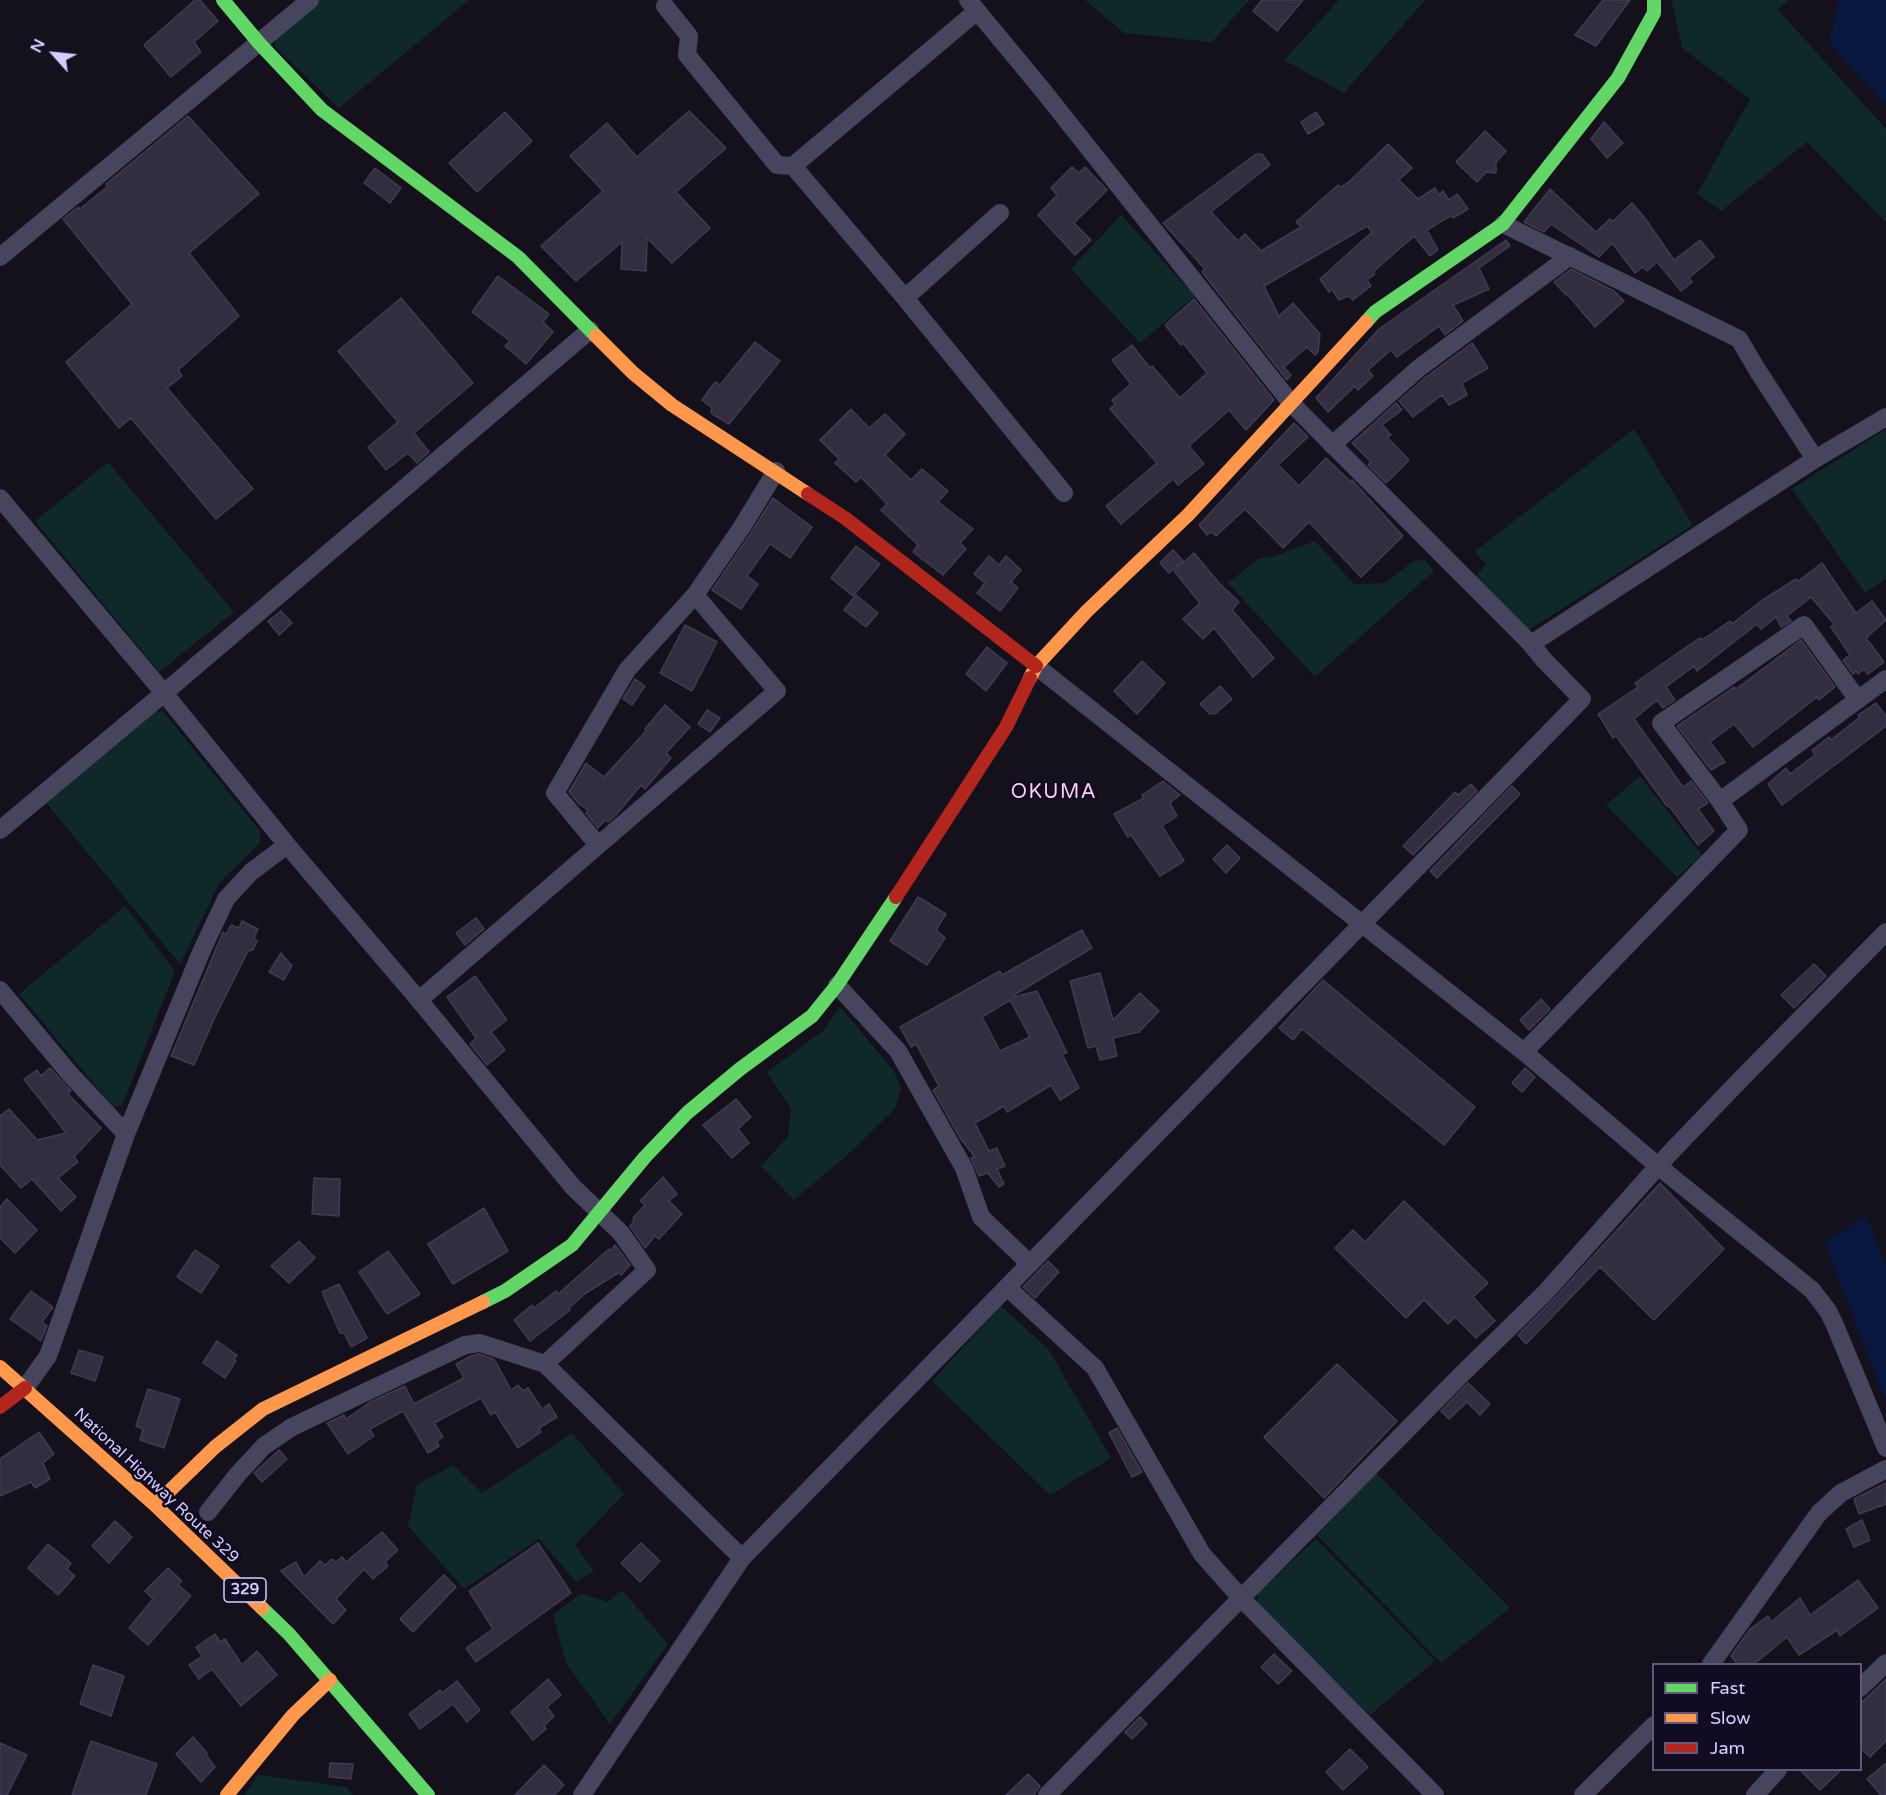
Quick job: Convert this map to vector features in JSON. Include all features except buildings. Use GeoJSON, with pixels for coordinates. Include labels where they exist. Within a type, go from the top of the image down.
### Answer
{"type":"FeatureCollection","features":[{"type":"Feature","properties":{"kind":"main road"},"geometry":{"type":"LineString","coordinates":[[223,0],[259,43],[322,110],[518,257],[633,372],[672,405],[845,518],[1036,666]]}},
{"type":"Feature","properties":{"kind":"main road"},"geometry":{"type":"LineString","coordinates":[[155,1505],[215,1447],[263,1408],[505,1291],[572,1245],[599,1211],[687,1113],[740,1069],[812,1016],[837,985],[1006,727],[1036,666],[1087,611],[1188,515],[1375,312],[1503,224],[1618,78],[1654,14],[1654,0]]}},
{"type":"Feature","properties":{"kind":"main road","name":"National Highway Route 329"},"geometry":{"type":"LineString","coordinates":[[0,1367],[155,1505],[295,1639],[428,1795]]}},
{"type":"Feature","properties":{"kind":"main road"},"geometry":{"type":"LineString","coordinates":[[0,1407],[25,1388]]}},
{"type":"Feature","properties":{"kind":"main road"},"geometry":{"type":"LineString","coordinates":[[227,1795],[287,1721],[330,1680]]}},
{"type":"Feature","properties":{"kind":"street"},"geometry":{"type":"LineString","coordinates":[[0,257],[310,0]]}},
{"type":"Feature","properties":{"kind":"street"},"geometry":{"type":"LineString","coordinates":[[582,1795],[742,1558],[1582,699],[1531,644],[1291,403],[972,5],[793,166],[777,165],[687,55],[689,36],[665,6]]}},
{"type":"Feature","properties":{"kind":"street"},"geometry":{"type":"LineString","coordinates":[[793,166],[905,298],[1064,493]]}},
{"type":"Feature","properties":{"kind":"street"},"geometry":{"type":"LineString","coordinates":[[905,298],[1000,213]]}},
{"type":"Feature","properties":{"kind":"street"},"geometry":{"type":"LineString","coordinates":[[1503,224],[1739,339],[1815,459]]}},
{"type":"Feature","properties":{"kind":"street"},"geometry":{"type":"LineString","coordinates":[[1332,445],[1419,368],[1570,256]]}},
{"type":"Feature","properties":{"kind":"street"},"geometry":{"type":"LineString","coordinates":[[0,830],[590,330]]}},
{"type":"Feature","properties":{"kind":"street"},"geometry":{"type":"LineString","coordinates":[[1531,644],[1815,459],[1886,417]]}},
{"type":"Feature","properties":{"kind":"street"},"geometry":{"type":"LineString","coordinates":[[598,845],[555,793],[627,670],[695,595],[742,527],[776,471]]}},
{"type":"Feature","properties":{"kind":"street"},"geometry":{"type":"LineString","coordinates":[[0,498],[573,1187],[621,1233],[647,1270],[546,1364]]}},
{"type":"Feature","properties":{"kind":"street"},"geometry":{"type":"LineString","coordinates":[[419,1000],[777,691],[695,595]]}},
{"type":"Feature","properties":{"kind":"street"},"geometry":{"type":"LineString","coordinates":[[1524,1052],[1739,831],[1661,723],[1804,625],[1858,700]]}},
{"type":"Feature","properties":{"kind":"street"},"geometry":{"type":"LineString","coordinates":[[1036,666],[1524,1052],[1658,1166],[1802,1281],[1822,1302],[1834,1323],[1886,1448]]}},
{"type":"Feature","properties":{"kind":"street"},"geometry":{"type":"LineString","coordinates":[[1719,801],[1886,679]]}},
{"type":"Feature","properties":{"kind":"street"},"geometry":{"type":"LineString","coordinates":[[25,1388],[48,1356],[126,1134],[202,950],[226,899],[251,872],[287,845]]}},
{"type":"Feature","properties":{"kind":"street"},"geometry":{"type":"LineString","coordinates":[[1047,1795],[1454,1382],[1544,1294],[1658,1166],[1886,932]]}},
{"type":"Feature","properties":{"kind":"street"},"geometry":{"type":"LineString","coordinates":[[837,985],[898,1051],[964,1168],[981,1217],[1030,1264]]}},
{"type":"Feature","properties":{"kind":"street"},"geometry":{"type":"LineString","coordinates":[[0,990],[70,1074],[126,1134]]}},
{"type":"Feature","properties":{"kind":"street"},"geometry":{"type":"LineString","coordinates":[[1006,1287],[1095,1368],[1203,1554],[1241,1598],[1435,1795]]}},
{"type":"Feature","properties":{"kind":"street"},"geometry":{"type":"LineString","coordinates":[[208,1512],[264,1446],[292,1427],[465,1345],[480,1343],[546,1364],[742,1558]]}},
{"type":"Feature","properties":{"kind":"street"},"geometry":{"type":"LineString","coordinates":[[245,1423],[264,1446]]}},
{"type":"Feature","properties":{"kind":"street"},"geometry":{"type":"LineString","coordinates":[[1712,1663],[1819,1513],[1841,1493],[1886,1469]]}},
{"type":"Feature","properties":{"kind":"street"},"geometry":{"type":"LineString","coordinates":[[1862,1686],[1886,1663]]}},
{"type":"Feature","properties":{"kind":"street"},"geometry":{"type":"LineString","coordinates":[[1583,1795],[1652,1726]]}},
{"type":"Feature","properties":{"kind":"street"},"geometry":{"type":"LineString","coordinates":[[1755,1795],[1777,1771]]}},
{"type":"Feature","properties":{"kind":"green space"},"geometry":{"type":"Polygon","coordinates":[[[318,0],[469,0],[339,108],[274,46],[278,33],[318,0]]]}},
{"type":"Feature","properties":{"kind":"green space"},"geometry":{"type":"Polygon","coordinates":[[[1085,0],[1249,0],[1212,42],[1124,33],[1085,0]]]}},
{"type":"Feature","properties":{"kind":"green space"},"geometry":{"type":"Polygon","coordinates":[[[1339,0],[1425,0],[1344,93],[1284,60],[1339,0]]]}},
{"type":"Feature","properties":{"kind":"green space"},"geometry":{"type":"Polygon","coordinates":[[[1673,0],[1788,0],[1778,10],[1886,129],[1886,222],[1807,142],[1721,211],[1697,194],[1750,99],[1682,48],[1673,0]]]}},
{"type":"Feature","properties":{"kind":"green space"},"geometry":{"type":"Polygon","coordinates":[[[1121,215],[1195,296],[1140,343],[1071,269],[1121,215]]]}},
{"type":"Feature","properties":{"kind":"green space"},"geometry":{"type":"Polygon","coordinates":[[[1634,429],[1693,525],[1529,630],[1475,577],[1486,565],[1475,551],[1634,429]]]}},
{"type":"Feature","properties":{"kind":"green space"},"geometry":{"type":"Polygon","coordinates":[[[1886,429],[1886,578],[1865,593],[1792,489],[1886,429]]]}},
{"type":"Feature","properties":{"kind":"green space"},"geometry":{"type":"Polygon","coordinates":[[[108,462],[234,612],[159,672],[35,521],[108,462]]]}},
{"type":"Feature","properties":{"kind":"green space"},"geometry":{"type":"Polygon","coordinates":[[[1315,541],[1354,584],[1385,583],[1413,561],[1425,560],[1434,571],[1315,677],[1228,583],[1258,559],[1275,556],[1315,541]]]}},
{"type":"Feature","properties":{"kind":"green space"},"geometry":{"type":"Polygon","coordinates":[[[163,711],[261,832],[259,844],[220,882],[180,964],[46,803],[153,712],[163,711]]]}},
{"type":"Feature","properties":{"kind":"green space"},"geometry":{"type":"Polygon","coordinates":[[[1640,776],[1702,855],[1677,877],[1606,805],[1640,776]]]}},
{"type":"Feature","properties":{"kind":"green space"},"geometry":{"type":"Polygon","coordinates":[[[125,906],[175,971],[122,1106],[113,1107],[19,994],[125,906]]]}},
{"type":"Feature","properties":{"kind":"green space"},"geometry":{"type":"Polygon","coordinates":[[[840,1007],[894,1071],[901,1088],[895,1109],[853,1150],[794,1200],[761,1166],[788,1136],[791,1109],[767,1072],[824,1030],[840,1007]]]}},
{"type":"Feature","properties":{"kind":"green space"},"geometry":{"type":"Polygon","coordinates":[[[1001,1306],[1049,1350],[1111,1458],[1050,1495],[932,1381],[1001,1306]]]}},
{"type":"Feature","properties":{"kind":"green space"},"geometry":{"type":"Polygon","coordinates":[[[572,1433],[624,1494],[575,1545],[594,1571],[576,1582],[539,1539],[464,1589],[408,1526],[417,1485],[453,1465],[482,1493],[572,1433]]]}},
{"type":"Feature","properties":{"kind":"green space"},"geometry":{"type":"Polygon","coordinates":[[[1376,1473],[1510,1608],[1441,1663],[1317,1535],[1376,1473]]]}},
{"type":"Feature","properties":{"kind":"green space"},"geometry":{"type":"Polygon","coordinates":[[[1316,1539],[1435,1661],[1370,1715],[1257,1602],[1258,1593],[1316,1539]]]}},
{"type":"Feature","properties":{"kind":"green space"},"geometry":{"type":"Polygon","coordinates":[[[622,1590],[668,1644],[610,1724],[566,1663],[553,1615],[581,1593],[608,1602],[622,1590]]]}},
{"type":"Feature","properties":{"kind":"green space"},"geometry":{"type":"Polygon","coordinates":[[[258,1775],[347,1787],[353,1795],[245,1795],[258,1775]]]}},
{"type":"Feature","properties":{"kind":"water"},"geometry":{"type":"Polygon","coordinates":[[[1839,0],[1886,0],[1886,106],[1829,43],[1839,0]]]}},
{"type":"Feature","properties":{"kind":"water"},"geometry":{"type":"Polygon","coordinates":[[[1866,1217],[1886,1267],[1886,1402],[1824,1242],[1866,1217]]]}},
{"type":"Feature","properties":{"kind":"traffic: fast"},"geometry":{"type":"LineString","coordinates":[[223,0],[259,43],[322,110],[518,257],[596,336]]}},
{"type":"Feature","properties":{"kind":"traffic: fast"},"geometry":{"type":"LineString","coordinates":[[1366,322],[1375,312],[1503,224],[1618,78],[1654,13],[1654,0]]}},
{"type":"Feature","properties":{"kind":"traffic: fast"},"geometry":{"type":"LineString","coordinates":[[483,1302],[505,1291],[572,1245],[645,1157],[687,1113],[740,1069],[812,1016],[837,985],[896,897]]}},
{"type":"Feature","properties":{"kind":"traffic: fast"},"geometry":{"type":"LineString","coordinates":[[262,1608],[289,1634],[428,1795]]}},
{"type":"Feature","properties":{"kind":"traffic: slow"},"geometry":{"type":"LineString","coordinates":[[1030,678],[1036,666],[1087,611],[1188,515],[1366,322]]}},
{"type":"Feature","properties":{"kind":"traffic: slow"},"geometry":{"type":"LineString","coordinates":[[596,336],[633,373],[672,405],[808,494]]}},
{"type":"Feature","properties":{"kind":"traffic: slow"},"geometry":{"type":"LineString","coordinates":[[155,1505],[215,1447],[263,1409],[483,1302]]}},
{"type":"Feature","properties":{"kind":"traffic: slow"},"geometry":{"type":"LineString","coordinates":[[0,1367],[155,1505],[262,1608]]}},
{"type":"Feature","properties":{"kind":"traffic: slow"},"geometry":{"type":"LineString","coordinates":[[227,1795],[293,1715],[330,1680]]}},
{"type":"Feature","properties":{"kind":"traffic: jam"},"geometry":{"type":"LineString","coordinates":[[808,494],[845,518],[1036,666]]}},
{"type":"Feature","properties":{"kind":"traffic: jam"},"geometry":{"type":"LineString","coordinates":[[896,897],[1006,727],[1030,678]]}},
{"type":"Feature","properties":{"kind":"traffic: jam"},"geometry":{"type":"LineString","coordinates":[[0,1407],[25,1388]]}},
{"type":"Feature","properties":{"kind":"district","name":"OKUMA"},"geometry":{"type":"Point","coordinates":[1054,793]}}]}
